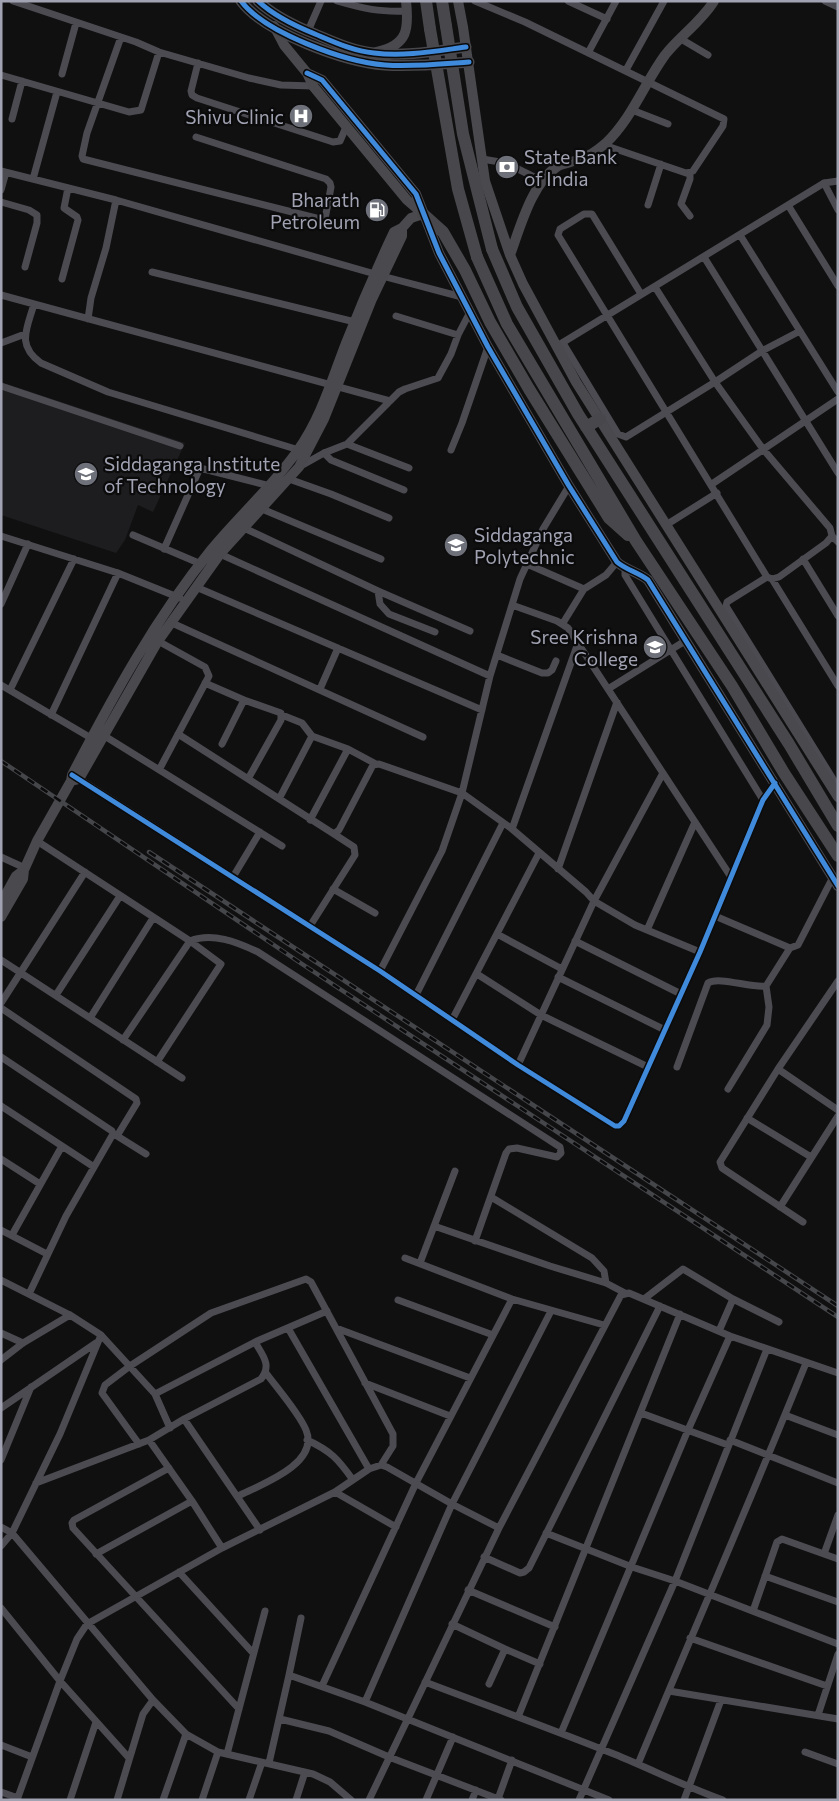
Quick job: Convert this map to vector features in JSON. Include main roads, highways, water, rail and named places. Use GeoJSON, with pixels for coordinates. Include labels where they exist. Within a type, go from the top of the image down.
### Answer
{"type":"FeatureCollection","features":[{"type":"Feature","properties":{"kind":"highway"},"geometry":{"type":"LineString","coordinates":[[426,1],[458,189],[477,257],[507,324],[636,541],[732,686],[784,773],[838,856]]}},
{"type":"Feature","properties":{"kind":"highway"},"geometry":{"type":"LineString","coordinates":[[442,1],[463,134],[492,249],[517,307],[586,427],[686,582],[838,826]]}},
{"type":"Feature","properties":{"kind":"highway"},"geometry":{"type":"LineString","coordinates":[[423,214],[443,232],[465,270],[490,322],[609,518],[636,541]]}},
{"type":"Feature","properties":{"kind":"highway"},"geometry":{"type":"LineString","coordinates":[[586,427],[600,419]]}},
{"type":"Feature","properties":{"kind":"highway"},"geometry":{"type":"LineString","coordinates":[[804,769],[815,762]]}},
{"type":"Feature","properties":{"kind":"main road"},"geometry":{"type":"LineString","coordinates":[[241,1],[248,10],[276,22],[308,31],[342,45],[374,53],[416,53],[466,47]]}},
{"type":"Feature","properties":{"kind":"main road"},"geometry":{"type":"LineString","coordinates":[[258,1],[269,11],[276,22],[318,49],[384,65],[468,62]]}},
{"type":"Feature","properties":{"kind":"railway"},"geometry":{"type":"LineString","coordinates":[[1,761],[302,964],[838,1317]]}},
{"type":"Feature","properties":{"kind":"railway"},"geometry":{"type":"LineString","coordinates":[[149,852],[838,1306]]}},
{"type":"Feature","properties":{"kind":"place","name":"Shivu Clinic"},"geometry":{"type":"Point","coordinates":[301,116]}},
{"type":"Feature","properties":{"kind":"place","name":"State Bank of India"},"geometry":{"type":"Point","coordinates":[507,167]}},
{"type":"Feature","properties":{"kind":"place","name":"Bharath Petroleum"},"geometry":{"type":"Point","coordinates":[377,210]}},
{"type":"Feature","properties":{"kind":"place","name":"Siddaganga Institute of Technology"},"geometry":{"type":"Point","coordinates":[86,474]}},
{"type":"Feature","properties":{"kind":"place","name":"Siddaganga Polytechnic"},"geometry":{"type":"Point","coordinates":[456,545]}},
{"type":"Feature","properties":{"kind":"place","name":"Sree Krishna College"},"geometry":{"type":"Point","coordinates":[655,647]}}]}
